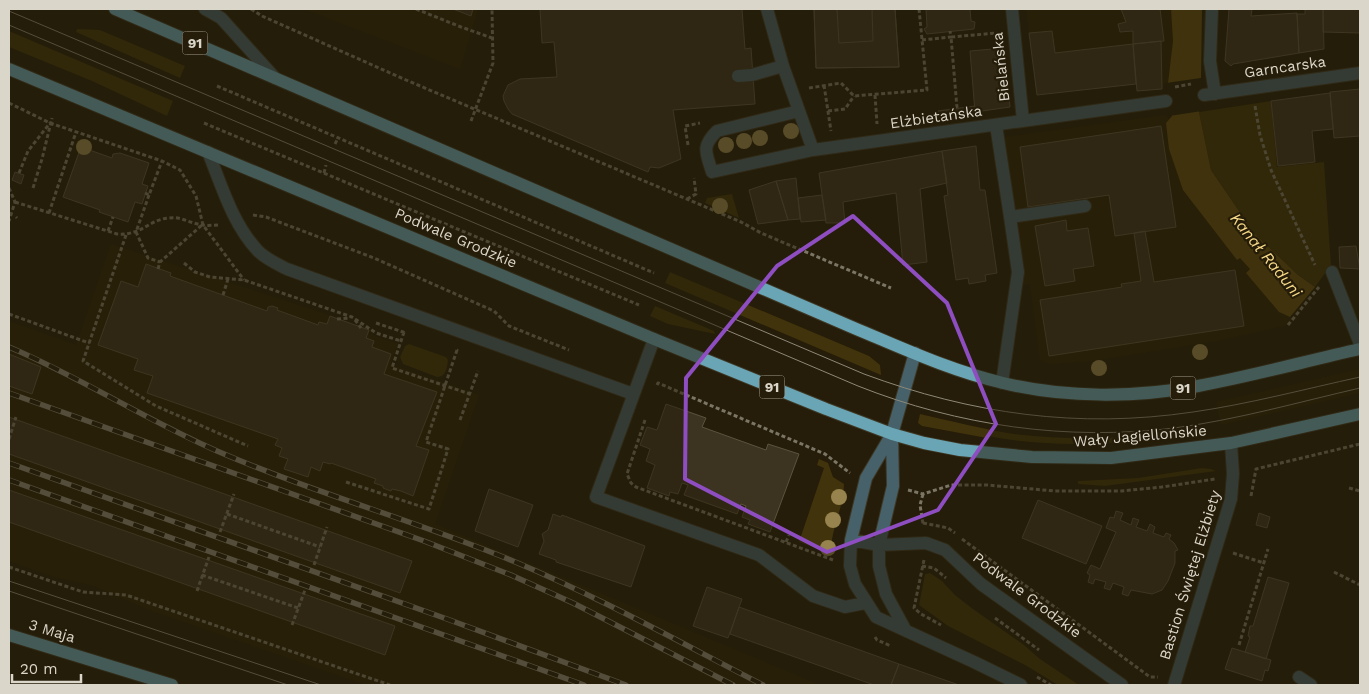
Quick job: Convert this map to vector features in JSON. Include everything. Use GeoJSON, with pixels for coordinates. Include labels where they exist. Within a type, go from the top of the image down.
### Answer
{"type":"FeatureCollection","features":[{"type":"Feature","properties":{"kind":"main road","name":"91"},"geometry":{"type":"LineString","coordinates":[[115,9],[854,328],[968,374],[1035,389],[1112,394],[1146,392],[1197,386],[1360,349]]}},
{"type":"Feature","properties":{"kind":"main road","name":"Podwale Grodzkie"},"geometry":{"type":"LineString","coordinates":[[9,69],[654,339],[892,434]]}},
{"type":"Feature","properties":{"kind":"main road","name":"Wały Jagiellońskie"},"geometry":{"type":"LineString","coordinates":[[892,434],[960,450],[1032,457],[1111,458],[1231,443],[1360,414]]}},
{"type":"Feature","properties":{"kind":"main road","name":"3 Maja"},"geometry":{"type":"LineString","coordinates":[[9,634],[172,685]]}},
{"type":"Feature","properties":{"kind":"street"},"geometry":{"type":"LineString","coordinates":[[205,9],[220,18],[275,78]]}},
{"type":"Feature","properties":{"kind":"street"},"geometry":{"type":"LineString","coordinates":[[767,9],[783,66],[812,150]]}},
{"type":"Feature","properties":{"kind":"street","name":"Bielańska"},"geometry":{"type":"LineString","coordinates":[[1012,9],[1023,121]]}},
{"type":"Feature","properties":{"kind":"street","name":"Garncarska"},"geometry":{"type":"LineString","coordinates":[[1212,9],[1210,94],[1360,73]]}},
{"type":"Feature","properties":{"kind":"street"},"geometry":{"type":"LineString","coordinates":[[738,76],[752,75],[783,66]]}},
{"type":"Feature","properties":{"kind":"street","name":"Elżbietańska"},"geometry":{"type":"LineString","coordinates":[[799,111],[717,131],[708,139],[705,151],[712,172],[812,150],[1166,101]]}},
{"type":"Feature","properties":{"kind":"street"},"geometry":{"type":"LineString","coordinates":[[996,125],[1018,272],[1002,383]]}},
{"type":"Feature","properties":{"kind":"street"},"geometry":{"type":"LineString","coordinates":[[208,152],[236,221],[259,252],[272,262],[633,394]]}},
{"type":"Feature","properties":{"kind":"street"},"geometry":{"type":"LineString","coordinates":[[1010,217],[1085,206]]}},
{"type":"Feature","properties":{"kind":"street"},"geometry":{"type":"LineString","coordinates":[[1328,277],[1360,344]]}},
{"type":"Feature","properties":{"kind":"street"},"geometry":{"type":"LineString","coordinates":[[654,339],[596,497],[759,555],[813,596],[845,607],[865,603]]}},
{"type":"Feature","properties":{"kind":"street"},"geometry":{"type":"LineString","coordinates":[[915,353],[892,434],[866,478],[850,540],[850,566],[854,584],[876,618],[1021,685]]}},
{"type":"Feature","properties":{"kind":"street"},"geometry":{"type":"LineString","coordinates":[[892,434],[893,486],[879,545],[879,566],[886,594],[906,631]]}},
{"type":"Feature","properties":{"kind":"street","name":"Bastion Świętej Elżbiety"},"geometry":{"type":"LineString","coordinates":[[1174,685],[1232,499],[1231,443]]}},
{"type":"Feature","properties":{"kind":"street","name":"Podwale Grodzkie"},"geometry":{"type":"LineString","coordinates":[[850,540],[879,545],[926,543],[945,550],[981,584],[1122,685]]}},
{"type":"Feature","properties":{"kind":"street"},"geometry":{"type":"LineString","coordinates":[[1299,677],[1311,685]]}},
{"type":"Feature","properties":{"kind":"path"},"geometry":{"type":"LineString","coordinates":[[251,9],[262,16],[315,40],[891,288]]}},
{"type":"Feature","properties":{"kind":"path"},"geometry":{"type":"LineString","coordinates":[[416,9],[492,38]]}},
{"type":"Feature","properties":{"kind":"path"},"geometry":{"type":"LineString","coordinates":[[471,121],[493,63],[492,9]]}},
{"type":"Feature","properties":{"kind":"path"},"geometry":{"type":"LineString","coordinates":[[792,92],[841,83],[854,96],[927,90],[918,9]]}},
{"type":"Feature","properties":{"kind":"path"},"geometry":{"type":"LineString","coordinates":[[950,31],[957,108]]}},
{"type":"Feature","properties":{"kind":"path"},"geometry":{"type":"LineString","coordinates":[[922,40],[1006,32]]}},
{"type":"Feature","properties":{"kind":"path"},"geometry":{"type":"LineString","coordinates":[[1174,87],[1192,84]]}},
{"type":"Feature","properties":{"kind":"path"},"geometry":{"type":"LineString","coordinates":[[824,85],[831,134]]}},
{"type":"Feature","properties":{"kind":"path"},"geometry":{"type":"LineString","coordinates":[[217,86],[654,273]]}},
{"type":"Feature","properties":{"kind":"path"},"geometry":{"type":"LineString","coordinates":[[875,95],[878,128]]}},
{"type":"Feature","properties":{"kind":"path"},"geometry":{"type":"LineString","coordinates":[[828,111],[845,109],[854,96]]}},
{"type":"Feature","properties":{"kind":"path"},"geometry":{"type":"LineString","coordinates":[[1254,100],[1260,135],[1271,170],[1328,277],[1288,325]]}},
{"type":"Feature","properties":{"kind":"path"},"geometry":{"type":"LineString","coordinates":[[9,104],[50,123],[180,170],[196,196],[203,225],[244,280]]}},
{"type":"Feature","properties":{"kind":"path"},"geometry":{"type":"LineString","coordinates":[[33,188],[52,118]]}},
{"type":"Feature","properties":{"kind":"path"},"geometry":{"type":"LineString","coordinates":[[20,173],[28,150],[50,123]]}},
{"type":"Feature","properties":{"kind":"path"},"geometry":{"type":"LineString","coordinates":[[204,123],[640,305]]}},
{"type":"Feature","properties":{"kind":"path"},"geometry":{"type":"LineString","coordinates":[[49,213],[76,132]]}},
{"type":"Feature","properties":{"kind":"path"},"geometry":{"type":"LineString","coordinates":[[335,144],[338,138]]}},
{"type":"Feature","properties":{"kind":"path"},"geometry":{"type":"LineString","coordinates":[[160,262],[148,258],[136,232],[147,194],[162,162]]}},
{"type":"Feature","properties":{"kind":"path"},"geometry":{"type":"LineString","coordinates":[[324,173],[326,166]]}},
{"type":"Feature","properties":{"kind":"path"},"geometry":{"type":"LineString","coordinates":[[9,188],[15,202],[9,221]]}},
{"type":"Feature","properties":{"kind":"path"},"geometry":{"type":"LineString","coordinates":[[686,199],[696,194]]}},
{"type":"Feature","properties":{"kind":"path"},"geometry":{"type":"LineString","coordinates":[[15,202],[126,235],[168,218],[179,218],[203,225],[226,224]]}},
{"type":"Feature","properties":{"kind":"path"},"geometry":{"type":"LineString","coordinates":[[249,215],[266,216],[374,258],[494,311],[509,326],[578,353]]}},
{"type":"Feature","properties":{"kind":"path"},"geometry":{"type":"LineString","coordinates":[[108,231],[113,217]]}},
{"type":"Feature","properties":{"kind":"path"},"geometry":{"type":"LineString","coordinates":[[158,269],[160,262],[203,225]]}},
{"type":"Feature","properties":{"kind":"path"},"geometry":{"type":"LineString","coordinates":[[126,235],[83,361],[156,406],[248,446]]}},
{"type":"Feature","properties":{"kind":"path"},"geometry":{"type":"LineString","coordinates":[[184,263],[195,272],[210,277],[244,280],[352,318],[376,333],[401,341]]}},
{"type":"Feature","properties":{"kind":"path"},"geometry":{"type":"LineString","coordinates":[[223,295],[228,279]]}},
{"type":"Feature","properties":{"kind":"path"},"geometry":{"type":"LineString","coordinates":[[9,314],[89,343]]}},
{"type":"Feature","properties":{"kind":"path"},"geometry":{"type":"LineString","coordinates":[[337,319],[352,318]]}},
{"type":"Feature","properties":{"kind":"path"},"geometry":{"type":"LineString","coordinates":[[352,318],[361,328]]}},
{"type":"Feature","properties":{"kind":"path"},"geometry":{"type":"LineString","coordinates":[[376,323],[413,336]]}},
{"type":"Feature","properties":{"kind":"path"},"geometry":{"type":"LineString","coordinates":[[404,333],[392,368],[470,394]]}},
{"type":"Feature","properties":{"kind":"path"},"geometry":{"type":"LineString","coordinates":[[346,482],[429,509],[448,449],[426,442],[457,350],[448,347]]}},
{"type":"Feature","properties":{"kind":"path"},"geometry":{"type":"LineString","coordinates":[[460,420],[478,371]]}},
{"type":"Feature","properties":{"kind":"path"},"geometry":{"type":"LineString","coordinates":[[655,392],[658,383],[825,454],[851,474]]}},
{"type":"Feature","properties":{"kind":"path"},"geometry":{"type":"LineString","coordinates":[[9,437],[16,417]]}},
{"type":"Feature","properties":{"kind":"path"},"geometry":{"type":"LineString","coordinates":[[646,419],[627,474],[630,483],[636,487],[838,562]]}},
{"type":"Feature","properties":{"kind":"path"},"geometry":{"type":"LineString","coordinates":[[1256,469],[1360,444]]}},
{"type":"Feature","properties":{"kind":"path"},"geometry":{"type":"LineString","coordinates":[[904,489],[923,494],[951,486],[987,485],[1056,491],[1121,491],[1215,479],[1215,486]]}},
{"type":"Feature","properties":{"kind":"path"},"geometry":{"type":"LineString","coordinates":[[1348,488],[1360,491]]}},
{"type":"Feature","properties":{"kind":"path"},"geometry":{"type":"LineString","coordinates":[[220,532],[234,494]]}},
{"type":"Feature","properties":{"kind":"path"},"geometry":{"type":"LineString","coordinates":[[923,494],[920,505],[926,543],[914,608],[945,628]]}},
{"type":"Feature","properties":{"kind":"path"},"geometry":{"type":"LineString","coordinates":[[227,514],[320,547]]}},
{"type":"Feature","properties":{"kind":"path"},"geometry":{"type":"LineString","coordinates":[[923,522],[948,528],[987,559],[1150,677],[1158,677],[1162,673]]}},
{"type":"Feature","properties":{"kind":"path"},"geometry":{"type":"LineString","coordinates":[[314,565],[327,527]]}},
{"type":"Feature","properties":{"kind":"path"},"geometry":{"type":"LineString","coordinates":[[786,542],[789,535]]}},
{"type":"Feature","properties":{"kind":"path"},"geometry":{"type":"LineString","coordinates":[[1239,645],[1268,549]]}},
{"type":"Feature","properties":{"kind":"path"},"geometry":{"type":"LineString","coordinates":[[1233,553],[1264,563]]}},
{"type":"Feature","properties":{"kind":"path"},"geometry":{"type":"LineString","coordinates":[[197,591],[209,557]]}},
{"type":"Feature","properties":{"kind":"path"},"geometry":{"type":"LineString","coordinates":[[9,568],[82,592],[126,595],[390,685]]}},
{"type":"Feature","properties":{"kind":"path"},"geometry":{"type":"LineString","coordinates":[[1334,572],[1360,585]]}},
{"type":"Feature","properties":{"kind":"path"},"geometry":{"type":"LineString","coordinates":[[202,575],[298,608]]}},
{"type":"Feature","properties":{"kind":"path"},"geometry":{"type":"LineString","coordinates":[[292,625],[304,590]]}},
{"type":"Feature","properties":{"kind":"path"},"geometry":{"type":"LineString","coordinates":[[1029,673],[1051,685]]}},
{"type":"Feature","properties":{"kind":"highlighted area"},"geometry":{"type":"Polygon","coordinates":[[[853,216],[947,303],[996,424],[938,510],[827,552],[685,479],[686,378],[777,266],[853,216]]]}},
{"type":"Feature","properties":{"kind":"shaded area"},"geometry":{"type":"Polygon","coordinates":[[[304,9],[478,9],[460,69],[304,9]]]}},
{"type":"Feature","properties":{"kind":"shaded area"},"geometry":{"type":"Polygon","coordinates":[[[1026,9],[1171,9],[1173,41],[1168,83],[1162,84],[1163,88],[1137,91],[1136,84],[1037,95],[1026,9]]]}},
{"type":"Feature","properties":{"kind":"shaded area"},"geometry":{"type":"Polygon","coordinates":[[[77,29],[100,30],[185,66],[180,78],[76,32],[77,29]]]}},
{"type":"Feature","properties":{"kind":"shaded area"},"geometry":{"type":"Polygon","coordinates":[[[9,31],[173,101],[167,116],[92,81],[9,47],[9,31]]]}},
{"type":"Feature","properties":{"kind":"shaded area"},"geometry":{"type":"Polygon","coordinates":[[[1271,101],[1277,167],[1324,162],[1331,265],[1315,287],[1298,275],[1254,233],[1211,170],[1199,112],[1271,101]]]}},
{"type":"Feature","properties":{"kind":"shaded area"},"geometry":{"type":"Polygon","coordinates":[[[1166,115],[1169,119],[1166,123],[1237,260],[1240,257],[1250,269],[1246,272],[1279,312],[1292,319],[1288,325],[1217,341],[1092,361],[1050,364],[1040,360],[1030,284],[1016,286],[998,138],[1166,115]]]}},
{"type":"Feature","properties":{"kind":"shaded area"},"geometry":{"type":"Polygon","coordinates":[[[732,194],[739,218],[705,203],[707,198],[732,194]]]}},
{"type":"Feature","properties":{"kind":"shaded area"},"geometry":{"type":"Polygon","coordinates":[[[111,244],[326,314],[370,330],[369,334],[398,344],[391,364],[479,395],[435,524],[820,685],[366,685],[152,611],[91,585],[54,577],[9,561],[9,321],[76,345],[111,244]]]}},
{"type":"Feature","properties":{"kind":"shaded area"},"geometry":{"type":"Polygon","coordinates":[[[670,272],[869,356],[880,365],[881,375],[665,283],[670,272]]]}},
{"type":"Feature","properties":{"kind":"shaded area"},"geometry":{"type":"Polygon","coordinates":[[[655,306],[714,331],[715,334],[668,324],[650,316],[655,306]]]}},
{"type":"Feature","properties":{"kind":"shaded area"},"geometry":{"type":"Polygon","coordinates":[[[409,344],[446,357],[448,360],[444,374],[437,377],[403,364],[400,357],[405,346],[409,344]]]}},
{"type":"Feature","properties":{"kind":"shaded area"},"geometry":{"type":"Polygon","coordinates":[[[1360,369],[1360,393],[1221,425],[1216,402],[1360,369]]]}},
{"type":"Feature","properties":{"kind":"shaded area"},"geometry":{"type":"Polygon","coordinates":[[[920,414],[990,430],[1034,436],[1092,438],[1171,434],[1171,436],[1080,444],[1011,440],[988,436],[987,438],[922,426],[918,423],[920,414]]]}},
{"type":"Feature","properties":{"kind":"shaded area"},"geometry":{"type":"Polygon","coordinates":[[[819,459],[828,463],[833,477],[844,484],[842,502],[831,545],[831,554],[799,542],[824,468],[817,465],[819,459]]]}},
{"type":"Feature","properties":{"kind":"shaded area"},"geometry":{"type":"Polygon","coordinates":[[[1202,468],[1216,471],[1105,486],[1078,484],[1078,481],[1138,478],[1202,468]]]}},
{"type":"Feature","properties":{"kind":"shaded area"},"geometry":{"type":"Polygon","coordinates":[[[930,573],[942,581],[955,595],[973,609],[1024,645],[1040,659],[1079,685],[1058,685],[1025,665],[948,626],[919,605],[925,574],[930,573]]]}},
{"type":"Feature","properties":{"kind":"water","name":"Kanał Raduni"},"geometry":{"type":"Polygon","coordinates":[[[1171,9],[1202,9],[1199,112],[1211,170],[1254,233],[1298,275],[1315,287],[1290,317],[1279,312],[1246,273],[1250,269],[1240,258],[1237,260],[1183,190],[1169,149],[1166,123],[1172,116],[1168,83],[1173,41],[1171,9]]]}},
{"type":"Feature","properties":{"kind":"pier"},"geometry":{"type":"Polygon","coordinates":[[[1201,78],[1203,90],[1202,111],[1169,116],[1166,83],[1201,78]]]}},
{"type":"Feature","properties":{"kind":"building"},"geometry":{"type":"Polygon","coordinates":[[[453,9],[473,9],[471,16],[453,9]]]}},
{"type":"Feature","properties":{"kind":"building"},"geometry":{"type":"Polygon","coordinates":[[[540,9],[742,9],[745,49],[751,48],[755,104],[673,110],[681,159],[659,168],[650,167],[648,172],[512,114],[503,96],[508,85],[520,79],[557,77],[554,42],[542,43],[540,9]]]}},
{"type":"Feature","properties":{"kind":"building"},"geometry":{"type":"Polygon","coordinates":[[[814,9],[837,9],[839,43],[873,41],[872,9],[895,9],[899,67],[816,68],[814,9]]]}},
{"type":"Feature","properties":{"kind":"building"},"geometry":{"type":"Polygon","coordinates":[[[814,9],[895,9],[899,67],[816,68],[814,9]]]}},
{"type":"Feature","properties":{"kind":"building"},"geometry":{"type":"Polygon","coordinates":[[[926,9],[970,9],[971,21],[975,22],[974,29],[927,34],[924,29],[927,27],[926,9]]]}},
{"type":"Feature","properties":{"kind":"building"},"geometry":{"type":"Polygon","coordinates":[[[1121,9],[1160,9],[1164,41],[1133,44],[1133,31],[1120,32],[1118,24],[1126,22],[1121,9]]]}},
{"type":"Feature","properties":{"kind":"building"},"geometry":{"type":"Polygon","coordinates":[[[1229,9],[1252,9],[1251,16],[1297,13],[1299,53],[1233,64],[1231,66],[1225,61],[1229,9]]]}},
{"type":"Feature","properties":{"kind":"building"},"geometry":{"type":"Polygon","coordinates":[[[1305,9],[1323,9],[1324,49],[1299,53],[1297,14],[1305,14],[1305,9]]]}},
{"type":"Feature","properties":{"kind":"building"},"geometry":{"type":"Polygon","coordinates":[[[1323,9],[1360,9],[1360,33],[1323,32],[1323,9]]]}},
{"type":"Feature","properties":{"kind":"building"},"geometry":{"type":"Polygon","coordinates":[[[1052,31],[1055,53],[1133,44],[1136,84],[1037,95],[1029,33],[1052,31]]]}},
{"type":"Feature","properties":{"kind":"building"},"geometry":{"type":"Polygon","coordinates":[[[1161,41],[1162,89],[1137,91],[1133,44],[1161,41]]]}},
{"type":"Feature","properties":{"kind":"building"},"geometry":{"type":"Polygon","coordinates":[[[1004,48],[1010,107],[975,112],[970,51],[1004,48]]]}},
{"type":"Feature","properties":{"kind":"building"},"geometry":{"type":"Polygon","coordinates":[[[1360,89],[1360,136],[1334,138],[1330,92],[1360,89]]]}},
{"type":"Feature","properties":{"kind":"building"},"geometry":{"type":"Polygon","coordinates":[[[1330,93],[1333,129],[1312,131],[1315,162],[1278,166],[1271,101],[1330,93]]]}},
{"type":"Feature","properties":{"kind":"building"},"geometry":{"type":"Polygon","coordinates":[[[975,106],[975,112],[938,116],[938,111],[975,106]]]}},
{"type":"Feature","properties":{"kind":"building"},"geometry":{"type":"Polygon","coordinates":[[[1161,126],[1176,227],[1115,236],[1109,195],[1028,207],[1020,147],[1161,126]]]}},
{"type":"Feature","properties":{"kind":"building"},"geometry":{"type":"Polygon","coordinates":[[[976,146],[980,190],[985,190],[997,273],[985,275],[986,281],[969,284],[968,278],[956,280],[944,196],[948,195],[942,151],[976,146]]]}},
{"type":"Feature","properties":{"kind":"building"},"geometry":{"type":"Polygon","coordinates":[[[81,147],[112,158],[113,154],[120,153],[149,163],[142,184],[148,186],[142,204],[135,202],[128,222],[63,197],[81,147]]]}},
{"type":"Feature","properties":{"kind":"building"},"geometry":{"type":"Polygon","coordinates":[[[942,151],[947,183],[920,189],[927,262],[903,265],[896,193],[843,202],[845,223],[826,223],[819,173],[942,151]]]}},
{"type":"Feature","properties":{"kind":"building"},"geometry":{"type":"Polygon","coordinates":[[[15,172],[24,175],[21,184],[12,180],[15,172]]]}},
{"type":"Feature","properties":{"kind":"building"},"geometry":{"type":"Polygon","coordinates":[[[796,178],[800,219],[788,220],[776,181],[796,178]]]}},
{"type":"Feature","properties":{"kind":"building"},"geometry":{"type":"Polygon","coordinates":[[[776,181],[788,220],[758,224],[749,190],[776,181]]]}},
{"type":"Feature","properties":{"kind":"building"},"geometry":{"type":"Polygon","coordinates":[[[822,195],[826,220],[801,222],[798,198],[822,195]]]}},
{"type":"Feature","properties":{"kind":"building"},"geometry":{"type":"Polygon","coordinates":[[[1066,220],[1067,231],[1088,228],[1094,266],[1073,269],[1075,281],[1045,286],[1035,226],[1066,220]]]}},
{"type":"Feature","properties":{"kind":"building"},"geometry":{"type":"Polygon","coordinates":[[[1145,231],[1154,282],[1235,270],[1244,326],[1049,356],[1040,300],[1122,287],[1121,284],[1141,281],[1134,233],[1145,231]]]}},
{"type":"Feature","properties":{"kind":"building"},"geometry":{"type":"Polygon","coordinates":[[[1356,246],[1360,269],[1340,268],[1339,247],[1356,246]]]}},
{"type":"Feature","properties":{"kind":"building"},"geometry":{"type":"Polygon","coordinates":[[[146,264],[171,273],[170,276],[267,311],[268,307],[272,306],[278,308],[277,310],[318,325],[319,322],[327,324],[330,316],[369,330],[366,338],[374,341],[372,347],[391,354],[384,374],[437,392],[416,446],[429,450],[413,496],[401,491],[392,489],[391,491],[383,488],[383,486],[374,483],[376,479],[331,463],[323,462],[320,471],[311,467],[308,477],[284,469],[288,459],[279,456],[282,448],[275,445],[278,439],[147,393],[153,376],[134,370],[138,359],[98,345],[121,281],[138,287],[146,264]]]}},
{"type":"Feature","properties":{"kind":"building"},"geometry":{"type":"Polygon","coordinates":[[[9,354],[41,367],[32,394],[9,386],[9,354]]]}},
{"type":"Feature","properties":{"kind":"building"},"geometry":{"type":"Polygon","coordinates":[[[666,404],[706,418],[702,427],[766,450],[768,444],[799,454],[770,532],[748,524],[750,520],[742,517],[746,506],[741,504],[737,514],[684,495],[688,485],[682,483],[678,494],[670,492],[669,496],[647,488],[655,465],[646,461],[650,449],[640,445],[647,427],[657,430],[666,404]]]}},
{"type":"Feature","properties":{"kind":"building"},"geometry":{"type":"Polygon","coordinates":[[[9,417],[412,561],[400,593],[9,454],[9,417]]]}},
{"type":"Feature","properties":{"kind":"building"},"geometry":{"type":"Polygon","coordinates":[[[489,489],[533,505],[518,547],[475,531],[489,489]]]}},
{"type":"Feature","properties":{"kind":"building"},"geometry":{"type":"Polygon","coordinates":[[[9,490],[395,626],[385,655],[9,522],[9,490]]]}},
{"type":"Feature","properties":{"kind":"building"},"geometry":{"type":"Polygon","coordinates":[[[1038,500],[1102,526],[1086,564],[1022,538],[1038,500]]]}},
{"type":"Feature","properties":{"kind":"building"},"geometry":{"type":"Polygon","coordinates":[[[1116,511],[1123,513],[1120,520],[1131,525],[1133,518],[1139,520],[1136,527],[1147,531],[1150,524],[1155,527],[1153,533],[1164,537],[1166,533],[1171,535],[1169,539],[1178,550],[1175,551],[1175,563],[1168,581],[1162,590],[1152,594],[1131,590],[1128,596],[1122,594],[1124,587],[1113,583],[1110,590],[1104,588],[1106,582],[1095,579],[1093,584],[1088,582],[1090,575],[1087,573],[1091,565],[1100,569],[1116,532],[1106,528],[1110,517],[1114,518],[1116,511]]]}},
{"type":"Feature","properties":{"kind":"building"},"geometry":{"type":"Polygon","coordinates":[[[1259,513],[1270,517],[1267,528],[1256,525],[1259,513]]]}},
{"type":"Feature","properties":{"kind":"building"},"geometry":{"type":"Polygon","coordinates":[[[553,514],[561,517],[562,515],[645,546],[631,587],[556,562],[556,560],[539,554],[544,541],[542,534],[548,530],[553,514]]]}},
{"type":"Feature","properties":{"kind":"building"},"geometry":{"type":"Polygon","coordinates":[[[1268,577],[1289,583],[1266,659],[1245,652],[1250,637],[1248,636],[1250,626],[1253,626],[1268,577]]]}},
{"type":"Feature","properties":{"kind":"building"},"geometry":{"type":"Polygon","coordinates":[[[707,587],[742,599],[728,638],[693,626],[707,587]]]}},
{"type":"Feature","properties":{"kind":"building"},"geometry":{"type":"Polygon","coordinates":[[[739,607],[899,664],[891,685],[874,685],[730,634],[739,607]]]}},
{"type":"Feature","properties":{"kind":"building"},"geometry":{"type":"Polygon","coordinates":[[[1232,648],[1271,660],[1268,671],[1265,670],[1262,681],[1225,669],[1232,648]]]}},
{"type":"Feature","properties":{"kind":"building"},"geometry":{"type":"Polygon","coordinates":[[[899,664],[959,685],[891,685],[899,664]]]}},
{"type":"Feature","properties":{"kind":"tram line"},"geometry":{"type":"LineString","coordinates":[[9,11],[864,374],[904,388],[985,408],[1067,418],[1108,419],[1193,412],[1235,405],[1360,377]]}},
{"type":"Feature","properties":{"kind":"tram line"},"geometry":{"type":"LineString","coordinates":[[9,25],[858,386],[896,400],[935,411],[1014,427],[1094,433],[1134,432],[1197,425],[1360,388]]}},
{"type":"Feature","properties":{"kind":"tram line"},"geometry":{"type":"LineString","coordinates":[[9,581],[321,685]]}},
{"type":"Feature","properties":{"kind":"tram line"},"geometry":{"type":"LineString","coordinates":[[9,591],[288,685]]}},
{"type":"Feature","properties":{"kind":"railway"},"geometry":{"type":"LineString","coordinates":[[9,347],[217,451],[291,480],[439,533],[545,575],[640,621],[763,685]]}},
{"type":"Feature","properties":{"kind":"railway"},"geometry":{"type":"LineString","coordinates":[[9,393],[424,541],[511,575],[573,603],[733,685]]}},
{"type":"Feature","properties":{"kind":"railway"},"geometry":{"type":"LineString","coordinates":[[9,463],[447,619],[626,685]]}},
{"type":"Feature","properties":{"kind":"railway"},"geometry":{"type":"LineString","coordinates":[[9,480],[584,685]]}}]}
